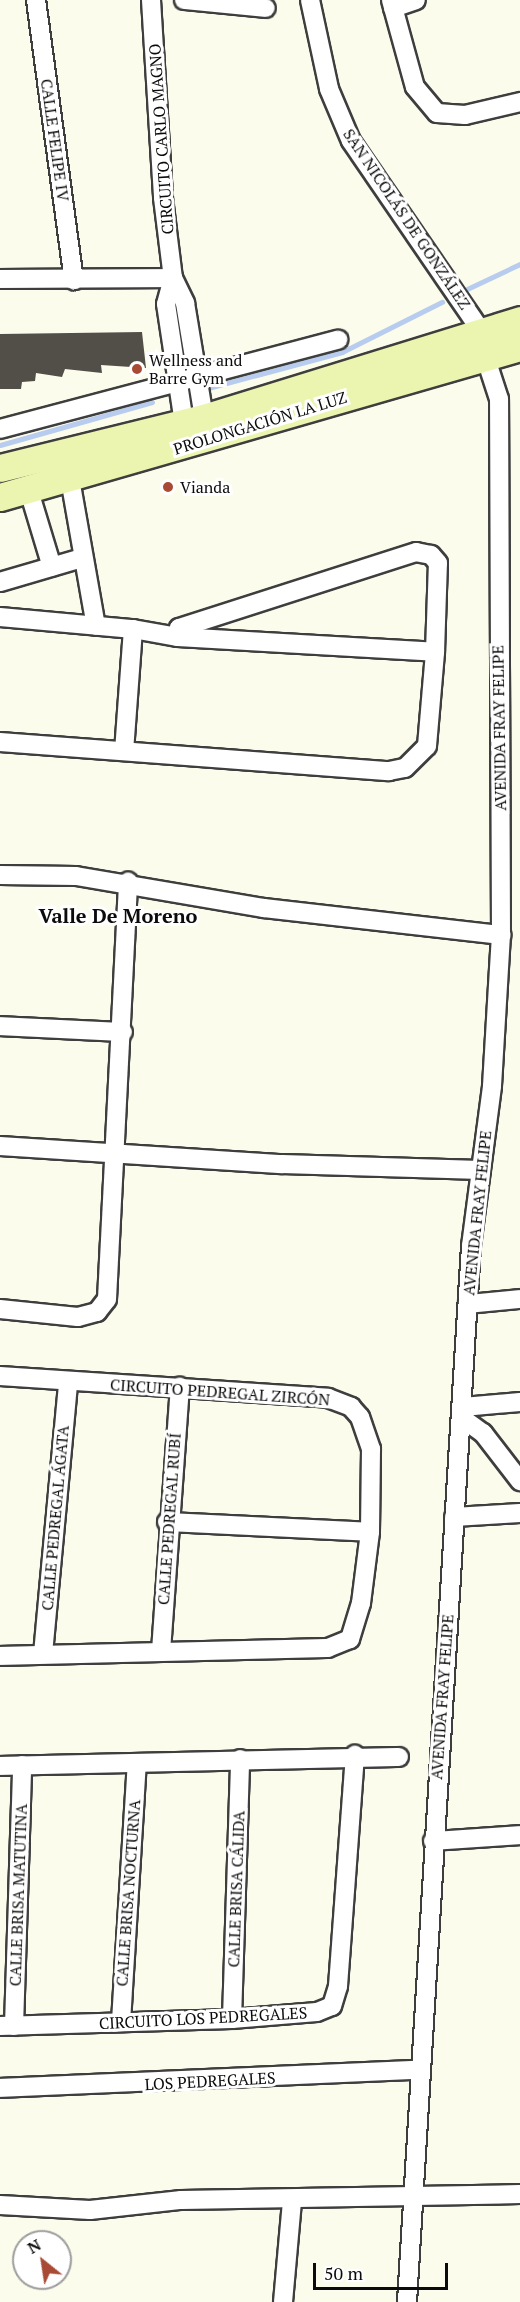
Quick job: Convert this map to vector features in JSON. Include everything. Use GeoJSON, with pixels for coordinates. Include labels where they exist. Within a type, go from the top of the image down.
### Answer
{"type":"FeatureCollection","features":[{"type":"Feature","properties":{"kind":"main road","name":"PROLONGACIÓN LA LUZ"},"geometry":{"type":"LineString","coordinates":[[0,497],[70,479],[483,344],[520,320]]}},
{"type":"Feature","properties":{"kind":"main road","name":"PROLONGACIÓN LA LUZ"},"geometry":{"type":"LineString","coordinates":[[0,468],[483,344],[520,347]]}},
{"type":"Feature","properties":{"kind":"street","name":"CALLE FELIPE IV"},"geometry":{"type":"LineString","coordinates":[[36,0],[74,280]]}},
{"type":"Feature","properties":{"kind":"street","name":"CIRCUITO CARLO MAGNO"},"geometry":{"type":"LineString","coordinates":[[151,0],[163,198],[173,278],[185,303],[196,377],[194,420]]}},
{"type":"Feature","properties":{"kind":"street"},"geometry":{"type":"LineString","coordinates":[[185,0],[266,8]]}},
{"type":"Feature","properties":{"kind":"street","name":"SAN NICOLÁS DE GONZÁLEZ"},"geometry":{"type":"LineString","coordinates":[[310,0],[329,89],[351,141],[483,344]]}},
{"type":"Feature","properties":{"kind":"street"},"geometry":{"type":"LineString","coordinates":[[416,0],[392,4],[415,87],[437,113],[465,115],[520,102]]}},
{"type":"Feature","properties":{"kind":"street"},"geometry":{"type":"LineString","coordinates":[[0,279],[173,278]]}},
{"type":"Feature","properties":{"kind":"street","name":"CIRCUITO CARLO MAGNO"},"geometry":{"type":"LineString","coordinates":[[173,278],[166,304],[176,382],[194,420]]}},
{"type":"Feature","properties":{"kind":"street"},"geometry":{"type":"LineString","coordinates":[[0,429],[338,340]]}},
{"type":"Feature","properties":{"kind":"street","name":"AVENIDA FRAY FELIPE"},"geometry":{"type":"LineString","coordinates":[[407,2302],[416,2194],[420,2070],[433,1841],[468,1304],[480,1170],[492,1086],[501,935],[499,399],[483,344]]}},
{"type":"Feature","properties":{"kind":"street"},"geometry":{"type":"LineString","coordinates":[[70,479],[82,558],[96,626]]}},
{"type":"Feature","properties":{"kind":"street"},"geometry":{"type":"LineString","coordinates":[[29,491],[52,567]]}},
{"type":"Feature","properties":{"kind":"street"},"geometry":{"type":"LineString","coordinates":[[0,742],[389,771],[405,768],[427,746],[435,652],[438,563],[431,555],[416,552],[179,628],[178,637]]}},
{"type":"Feature","properties":{"kind":"street"},"geometry":{"type":"LineString","coordinates":[[0,582],[82,558]]}},
{"type":"Feature","properties":{"kind":"street"},"geometry":{"type":"LineString","coordinates":[[0,617],[133,629],[178,637],[435,652]]}},
{"type":"Feature","properties":{"kind":"street"},"geometry":{"type":"LineString","coordinates":[[124,752],[133,629]]}},
{"type":"Feature","properties":{"kind":"street"},"geometry":{"type":"LineString","coordinates":[[0,875],[128,882],[264,908],[501,935]]}},
{"type":"Feature","properties":{"kind":"street"},"geometry":{"type":"LineString","coordinates":[[0,1309],[78,1317],[103,1306],[110,1278],[114,1152],[123,1032],[128,882]]}},
{"type":"Feature","properties":{"kind":"street"},"geometry":{"type":"LineString","coordinates":[[0,1026],[123,1032]]}},
{"type":"Feature","properties":{"kind":"street"},"geometry":{"type":"LineString","coordinates":[[0,1146],[282,1164],[480,1170]]}},
{"type":"Feature","properties":{"kind":"street"},"geometry":{"type":"LineString","coordinates":[[468,1304],[520,1299]]}},
{"type":"Feature","properties":{"kind":"street","name":"CIRCUITO PEDREGAL ZIRCÓN"},"geometry":{"type":"LineString","coordinates":[[0,1376],[328,1398],[351,1407],[367,1430],[371,1449],[370,1532],[361,1603],[350,1639],[328,1648],[0,1656]]}},
{"type":"Feature","properties":{"kind":"street","name":"CALLE PEDREGAL ÁGATA"},"geometry":{"type":"LineString","coordinates":[[43,1654],[68,1382]]}},
{"type":"Feature","properties":{"kind":"street","name":"CALLE PEDREGAL RUBÍ"},"geometry":{"type":"LineString","coordinates":[[161,1651],[167,1522],[180,1387]]}},
{"type":"Feature","properties":{"kind":"street"},"geometry":{"type":"LineString","coordinates":[[462,1413],[520,1402]]}},
{"type":"Feature","properties":{"kind":"street"},"geometry":{"type":"LineString","coordinates":[[462,1413],[483,1433],[520,1481]]}},
{"type":"Feature","properties":{"kind":"street"},"geometry":{"type":"LineString","coordinates":[[454,1517],[520,1513]]}},
{"type":"Feature","properties":{"kind":"street"},"geometry":{"type":"LineString","coordinates":[[167,1522],[370,1532]]}},
{"type":"Feature","properties":{"kind":"street"},"geometry":{"type":"LineString","coordinates":[[0,1766],[355,1755],[399,1756]]}},
{"type":"Feature","properties":{"kind":"street","name":"CIRCUITO LOS PEDREGALES"},"geometry":{"type":"LineString","coordinates":[[7,2026],[232,2019],[317,2012],[336,1998],[355,1755]]}},
{"type":"Feature","properties":{"kind":"street","name":"CALLE BRISA CÁLIDA"},"geometry":{"type":"LineString","coordinates":[[232,2019],[240,1760]]}},
{"type":"Feature","properties":{"kind":"street","name":"CALLE BRISA NOCTURNA"},"geometry":{"type":"LineString","coordinates":[[121,2022],[137,1763]]}},
{"type":"Feature","properties":{"kind":"street","name":"CALLE BRISA MATUTINA"},"geometry":{"type":"LineString","coordinates":[[7,2026],[22,1765]]}},
{"type":"Feature","properties":{"kind":"street"},"geometry":{"type":"LineString","coordinates":[[433,1841],[520,1835]]}},
{"type":"Feature","properties":{"kind":"street","name":"LOS PEDREGALES"},"geometry":{"type":"LineString","coordinates":[[0,2088],[420,2070]]}},
{"type":"Feature","properties":{"kind":"street"},"geometry":{"type":"LineString","coordinates":[[0,2205],[90,2210],[181,2200],[292,2200],[416,2194],[520,2194]]}},
{"type":"Feature","properties":{"kind":"street"},"geometry":{"type":"LineString","coordinates":[[283,2302],[292,2200]]}},
{"type":"Feature","properties":{"kind":"building"},"geometry":{"type":"Polygon","coordinates":[[[142,332],[146,368],[101,365],[102,373],[65,369],[62,377],[36,373],[35,381],[22,382],[21,389],[0,389],[0,334],[142,332]]]}},
{"type":"Feature","properties":{"kind":"waterway"},"geometry":{"type":"LineString","coordinates":[[467,289],[520,264]]}},
{"type":"Feature","properties":{"kind":"waterway"},"geometry":{"type":"LineString","coordinates":[[208,388],[342,352],[442,302]]}},
{"type":"Feature","properties":{"kind":"waterway"},"geometry":{"type":"LineString","coordinates":[[0,445],[152,402]]}},
{"type":"Feature","properties":{"kind":"place","name":"Wellness and Barre Gym"},"geometry":{"type":"Point","coordinates":[137,369]}},
{"type":"Feature","properties":{"kind":"place","name":"Vianda"},"geometry":{"type":"Point","coordinates":[168,487]}},
{"type":"Feature","properties":{"kind":"district","name":"Valle De Moreno"},"geometry":{"type":"Point","coordinates":[118,915]}}]}
